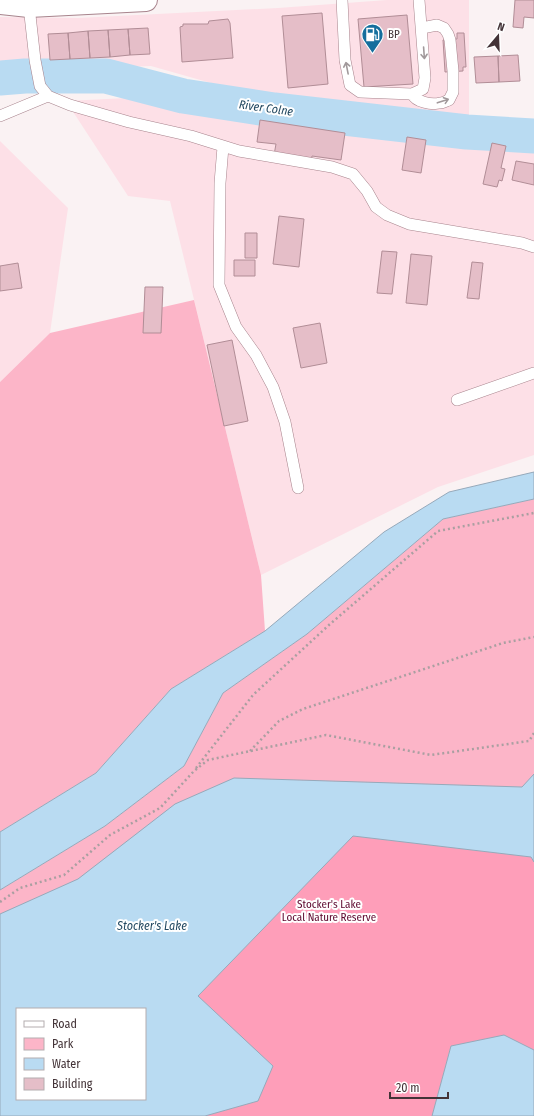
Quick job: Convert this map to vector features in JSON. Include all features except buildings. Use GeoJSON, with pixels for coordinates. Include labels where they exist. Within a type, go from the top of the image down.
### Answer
{"type":"FeatureCollection","features":[{"type":"Feature","properties":{"kind":"main road"},"geometry":{"type":"LineString","coordinates":[[0,3],[29,6],[146,0]]}},
{"type":"Feature","properties":{"kind":"lane"},"geometry":{"type":"LineString","coordinates":[[342,0],[345,60],[350,85],[360,92],[412,94],[423,89],[426,78],[419,0]]}},
{"type":"Feature","properties":{"kind":"lane"},"geometry":{"type":"LineString","coordinates":[[29,6],[34,60],[40,86],[48,96],[70,105],[129,122],[191,136],[223,147],[332,167],[353,174],[367,191],[376,207],[387,215],[409,224],[522,243],[534,247]]}},
{"type":"Feature","properties":{"kind":"lane"},"geometry":{"type":"LineString","coordinates":[[412,94],[414,98],[420,102],[440,104],[449,100],[453,92],[453,71],[448,34],[444,28],[437,25],[422,28]]}},
{"type":"Feature","properties":{"kind":"lane"},"geometry":{"type":"LineString","coordinates":[[0,116],[48,96]]}},
{"type":"Feature","properties":{"kind":"lane"},"geometry":{"type":"LineString","coordinates":[[223,147],[220,183],[219,285],[236,327],[256,354],[273,387],[285,422],[298,488]]}},
{"type":"Feature","properties":{"kind":"lane"},"geometry":{"type":"LineString","coordinates":[[457,400],[534,373]]}},
{"type":"Feature","properties":{"kind":"path"},"geometry":{"type":"LineString","coordinates":[[0,902],[20,888],[64,875],[110,835],[160,808],[194,771],[253,695],[329,625],[438,531],[534,512]]}},
{"type":"Feature","properties":{"kind":"path"},"geometry":{"type":"LineString","coordinates":[[250,752],[279,721],[303,709],[503,643],[534,637]]}},
{"type":"Feature","properties":{"kind":"path"},"geometry":{"type":"LineString","coordinates":[[194,771],[208,760],[326,735],[431,756],[529,741],[534,733]]}},
{"type":"Feature","properties":{"kind":"shaded area"},"geometry":{"type":"Polygon","coordinates":[[[387,0],[469,0],[469,117],[271,100],[151,66],[0,72],[0,17],[78,18],[278,8],[387,0]]]}},
{"type":"Feature","properties":{"kind":"shaded area"},"geometry":{"type":"Polygon","coordinates":[[[127,98],[333,128],[534,151],[534,455],[438,487],[261,575],[170,201],[128,196],[66,101],[127,98]]]}},
{"type":"Feature","properties":{"kind":"shaded area"},"geometry":{"type":"Polygon","coordinates":[[[0,141],[68,208],[50,333],[0,382],[0,141]]]}},
{"type":"Feature","properties":{"kind":"green space"},"geometry":{"type":"Polygon","coordinates":[[[194,300],[261,575],[265,631],[171,689],[96,773],[0,832],[0,382],[50,333],[194,300]]]}},
{"type":"Feature","properties":{"kind":"green space","name":"Stocker's Lake Local Nature Reserve"},"geometry":{"type":"Polygon","coordinates":[[[534,499],[534,1116],[0,1116],[0,890],[105,826],[184,766],[223,693],[307,634],[443,519],[534,499]]]}},
{"type":"Feature","properties":{"kind":"green space"},"geometry":{"type":"Polygon","coordinates":[[[353,836],[531,857],[534,862],[534,1050],[504,1035],[451,1046],[432,1116],[205,1116],[258,1101],[197,996],[353,836]]]}},
{"type":"Feature","properties":{"kind":"water"},"geometry":{"type":"Polygon","coordinates":[[[534,472],[534,499],[443,519],[307,634],[223,693],[184,766],[105,826],[0,890],[0,832],[96,773],[171,689],[265,631],[384,532],[449,492],[534,472]]]}},
{"type":"Feature","properties":{"kind":"water","name":"Stocker's Lake"},"geometry":{"type":"Polygon","coordinates":[[[534,774],[534,862],[531,857],[353,836],[198,996],[273,1066],[258,1101],[205,1116],[0,1116],[0,914],[78,879],[175,804],[234,778],[522,787],[534,774]]]}},
{"type":"Feature","properties":{"kind":"water"},"geometry":{"type":"Polygon","coordinates":[[[504,1035],[534,1050],[534,1116],[432,1116],[451,1046],[504,1035]]]}},
{"type":"Feature","properties":{"kind":"waterway","name":"River Colne"},"geometry":{"type":"LineString","coordinates":[[0,78],[25,76],[106,76],[183,96],[274,110],[467,132],[534,136]]}},
{"type":"Feature","properties":{"kind":"place","name":"BP"},"geometry":{"type":"Point","coordinates":[372,54]}}]}
